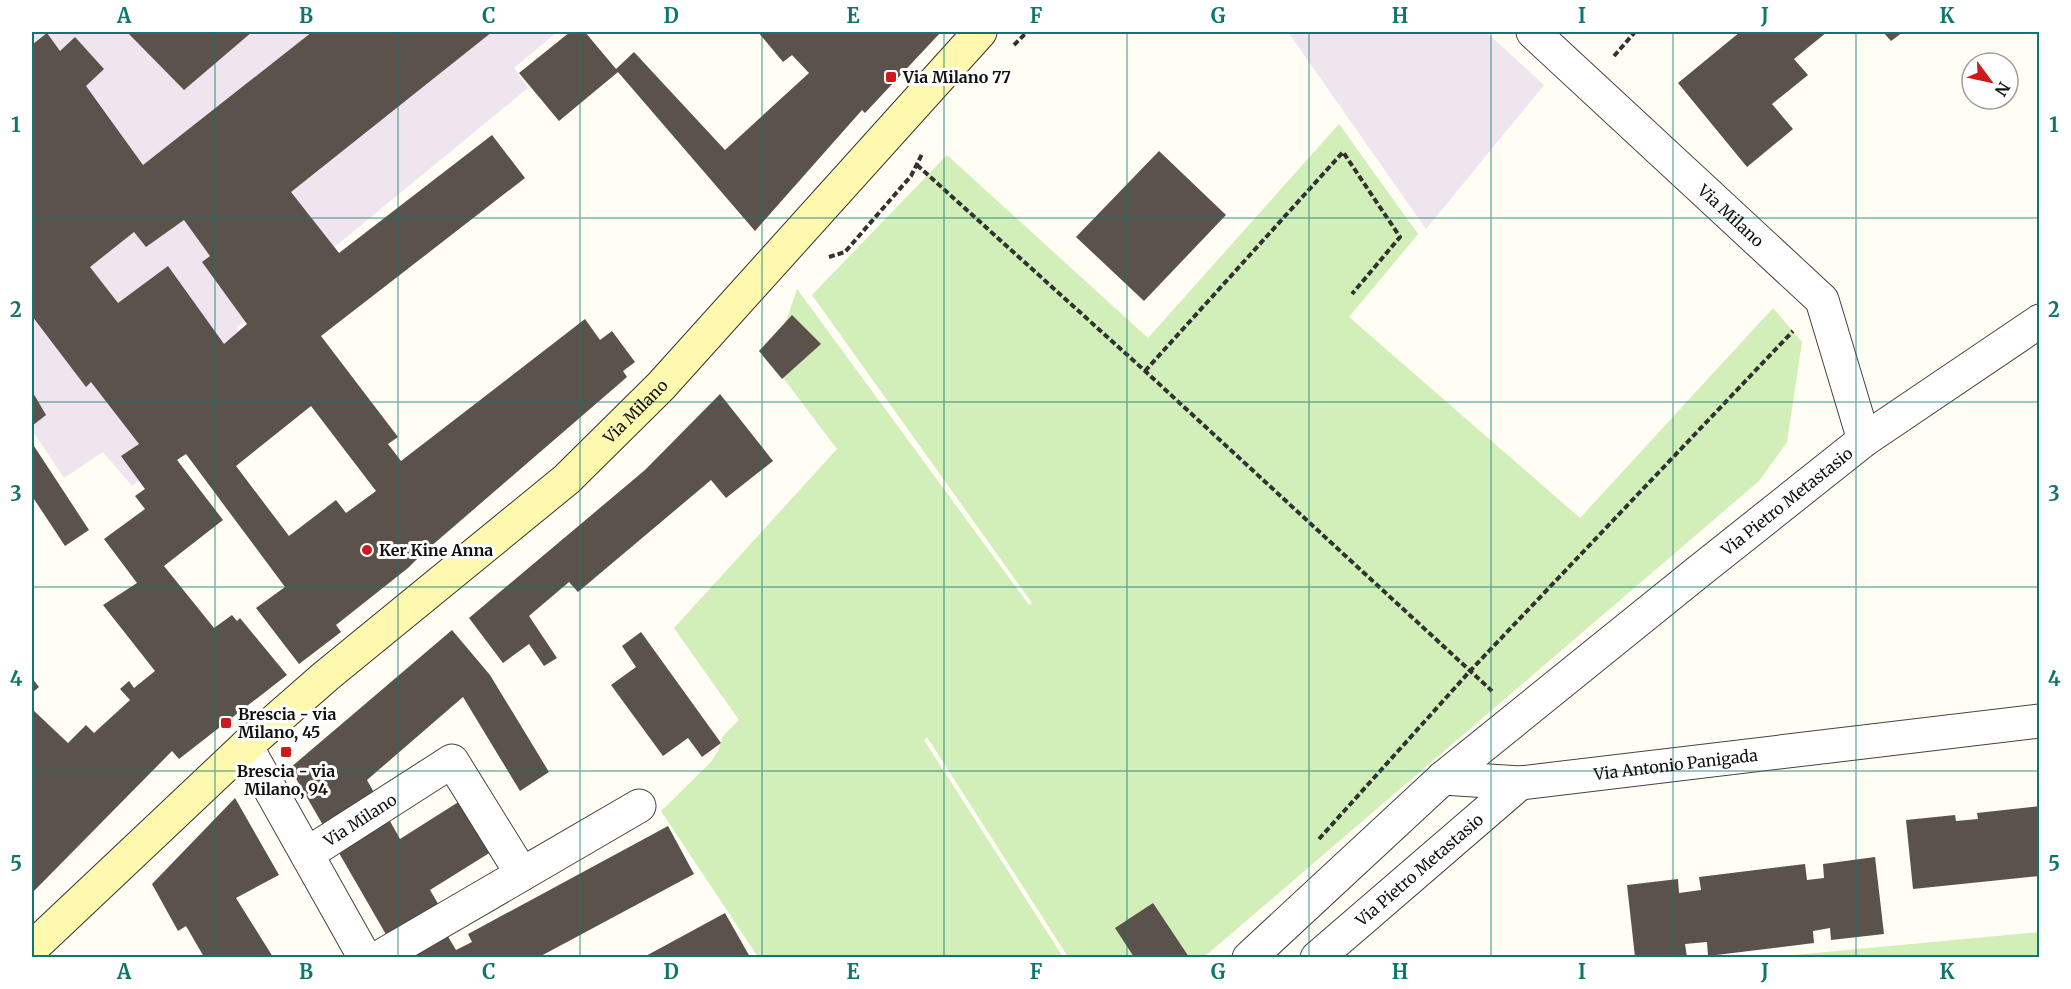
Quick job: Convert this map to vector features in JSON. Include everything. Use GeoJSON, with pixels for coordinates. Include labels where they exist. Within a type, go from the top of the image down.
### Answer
{"type":"FeatureCollection","features":[{"type":"Feature","properties":{"kind":"main road","name":"Via Milano"},"geometry":{"type":"LineString","coordinates":[[32,948],[246,746],[326,676],[567,478],[661,386],[980,32]]}},
{"type":"Feature","properties":{"kind":"street","name":"Via Milano"},"geometry":{"type":"LineString","coordinates":[[1533,32],[1822,300]]}},
{"type":"Feature","properties":{"kind":"street"},"geometry":{"type":"LineString","coordinates":[[1822,300],[1864,440]]}},
{"type":"Feature","properties":{"kind":"street","name":"Via Pietro Metastasio"},"geometry":{"type":"LineString","coordinates":[[1520,717],[1864,440],[2040,321]]}},
{"type":"Feature","properties":{"kind":"street"},"geometry":{"type":"LineString","coordinates":[[1249,957],[1443,778],[1520,717]]}},
{"type":"Feature","properties":{"kind":"street","name":"Via Antonio Panigada"},"geometry":{"type":"LineString","coordinates":[[1443,778],[1520,783],[2040,721]]}},
{"type":"Feature","properties":{"kind":"street","name":"Via Milano"},"geometry":{"type":"LineString","coordinates":[[246,746],[365,957]]}},
{"type":"Feature","properties":{"kind":"street","name":"Via Milano"},"geometry":{"type":"LineString","coordinates":[[307,854],[452,761],[522,874]]}},
{"type":"Feature","properties":{"kind":"street","name":"Via Pietro Metastasio"},"geometry":{"type":"LineString","coordinates":[[1317,957],[1520,783]]}},
{"type":"Feature","properties":{"kind":"street"},"geometry":{"type":"LineString","coordinates":[[378,957],[639,806]]}},
{"type":"Feature","properties":{"kind":"path"},"geometry":{"type":"LineString","coordinates":[[1145,371],[1343,152],[1400,237],[1352,294]]}},
{"type":"Feature","properties":{"kind":"path"},"geometry":{"type":"LineString","coordinates":[[917,165],[1145,371],[1520,717]]}},
{"type":"Feature","properties":{"kind":"path"},"geometry":{"type":"LineString","coordinates":[[1314,845],[1470,671],[1822,300]]}},
{"type":"Feature","properties":{"kind":"shaded area"},"geometry":{"type":"Polygon","coordinates":[[[32,32],[557,32],[514,68],[528,88],[237,327],[265,382],[132,486],[103,452],[64,478],[32,430],[32,32]]]}},
{"type":"Feature","properties":{"kind":"shaded area"},"geometry":{"type":"Polygon","coordinates":[[[1288,32],[1486,32],[1544,85],[1426,229],[1288,32]]]}},
{"type":"Feature","properties":{"kind":"green space"},"geometry":{"type":"Polygon","coordinates":[[[1339,124],[1418,234],[1349,317],[1580,518],[1773,308],[1802,342],[1787,442],[1759,481],[1204,957],[1068,957],[927,737],[924,740],[1063,957],[758,957],[661,811],[711,762],[723,736],[739,720],[674,628],[837,449],[772,363],[797,289],[1029,605],[1032,603],[812,295],[947,155],[1148,338],[1339,124]]]}},
{"type":"Feature","properties":{"kind":"green space"},"geometry":{"type":"Polygon","coordinates":[[[2039,932],[2039,957],[1773,957],[2039,932]]]}},
{"type":"Feature","properties":{"kind":"building"},"geometry":{"type":"Polygon","coordinates":[[[127,32],[252,32],[184,90],[127,32]]]}},
{"type":"Feature","properties":{"kind":"building"},"geometry":{"type":"Polygon","coordinates":[[[312,32],[492,32],[291,192],[339,253],[492,135],[525,178],[321,336],[398,437],[388,444],[401,461],[585,319],[600,340],[612,331],[635,362],[623,371],[627,377],[408,568],[336,625],[341,632],[299,664],[256,608],[285,587],[186,454],[177,460],[223,520],[164,566],[214,628],[232,615],[237,621],[240,618],[287,675],[179,759],[172,751],[32,893],[32,709],[68,743],[86,725],[94,733],[130,700],[120,689],[129,681],[134,688],[155,671],[103,605],[137,583],[104,539],[145,509],[135,496],[145,489],[121,456],[139,444],[91,382],[86,387],[32,316],[32,41],[33,44],[47,33],[60,51],[75,37],[104,69],[86,86],[143,165],[312,32]],[[184,220],[146,247],[134,232],[90,267],[118,303],[168,266],[224,344],[247,324],[202,262],[210,256],[184,220]],[[311,406],[236,466],[289,536],[336,500],[346,513],[376,491],[311,406]]]}},
{"type":"Feature","properties":{"kind":"building"},"geometry":{"type":"Polygon","coordinates":[[[570,32],[585,32],[616,69],[634,52],[725,150],[809,73],[792,55],[783,62],[758,32],[941,32],[865,113],[862,110],[755,231],[618,72],[559,121],[519,73],[570,32]]]}},
{"type":"Feature","properties":{"kind":"building"},"geometry":{"type":"Polygon","coordinates":[[[1740,32],[1827,32],[1794,59],[1808,75],[1772,104],[1793,129],[1747,167],[1678,83],[1740,32]]]}},
{"type":"Feature","properties":{"kind":"building"},"geometry":{"type":"Polygon","coordinates":[[[1883,32],[1903,32],[1891,41],[1883,32]]]}},
{"type":"Feature","properties":{"kind":"building"},"geometry":{"type":"Polygon","coordinates":[[[1159,151],[1226,215],[1144,301],[1076,237],[1159,151]]]}},
{"type":"Feature","properties":{"kind":"building"},"geometry":{"type":"Polygon","coordinates":[[[792,315],[821,344],[782,379],[759,351],[792,315]]]}},
{"type":"Feature","properties":{"kind":"building"},"geometry":{"type":"Polygon","coordinates":[[[32,391],[46,415],[32,426],[32,391]]]}},
{"type":"Feature","properties":{"kind":"building"},"geometry":{"type":"Polygon","coordinates":[[[720,394],[773,461],[726,498],[711,480],[578,592],[569,582],[529,616],[557,658],[544,666],[529,644],[503,663],[469,618],[645,470],[720,394]]]}},
{"type":"Feature","properties":{"kind":"building"},"geometry":{"type":"Polygon","coordinates":[[[32,443],[89,530],[65,546],[32,496],[32,443]]]}},
{"type":"Feature","properties":{"kind":"building"},"geometry":{"type":"Polygon","coordinates":[[[452,630],[490,675],[549,772],[520,791],[463,697],[367,780],[400,839],[460,801],[491,852],[430,890],[447,919],[440,923],[456,950],[472,942],[468,934],[668,826],[694,874],[539,957],[399,957],[290,768],[452,630]]]}},
{"type":"Feature","properties":{"kind":"building"},"geometry":{"type":"Polygon","coordinates":[[[641,632],[721,743],[702,757],[688,738],[663,756],[611,685],[636,667],[622,646],[641,632]]]}},
{"type":"Feature","properties":{"kind":"building"},"geometry":{"type":"Polygon","coordinates":[[[32,678],[39,687],[32,693],[32,678]]]}},
{"type":"Feature","properties":{"kind":"building"},"geometry":{"type":"Polygon","coordinates":[[[235,798],[279,875],[236,898],[273,957],[204,957],[186,926],[178,931],[152,884],[235,798]]]}},
{"type":"Feature","properties":{"kind":"building"},"geometry":{"type":"Polygon","coordinates":[[[2040,806],[2040,876],[1913,889],[1906,820],[1955,815],[1956,821],[1978,819],[1977,813],[2040,806]]]}},
{"type":"Feature","properties":{"kind":"building"},"geometry":{"type":"Polygon","coordinates":[[[1875,857],[1884,934],[1831,940],[1830,928],[1813,931],[1814,943],[1708,956],[1707,942],[1685,944],[1687,957],[1635,957],[1627,885],[1678,879],[1679,893],[1701,890],[1699,877],[1805,864],[1807,880],[1824,878],[1823,864],[1875,857]]]}},
{"type":"Feature","properties":{"kind":"building"},"geometry":{"type":"Polygon","coordinates":[[[1153,903],[1189,957],[1134,957],[1115,928],[1153,903]]]}},
{"type":"Feature","properties":{"kind":"building"},"geometry":{"type":"Polygon","coordinates":[[[725,913],[750,957],[644,957],[725,913]]]}},
{"type":"Feature","properties":{"kind":"place","name":"Via Milano 77"},"geometry":{"type":"Point","coordinates":[891,77]}},
{"type":"Feature","properties":{"kind":"place","name":"Ker Kine Anna"},"geometry":{"type":"Point","coordinates":[367,550]}},
{"type":"Feature","properties":{"kind":"place","name":"Brescia - via Milano, 45"},"geometry":{"type":"Point","coordinates":[226,723]}},
{"type":"Feature","properties":{"kind":"place","name":"Brescia - via Milano, 94"},"geometry":{"type":"Point","coordinates":[286,752]}}]}
